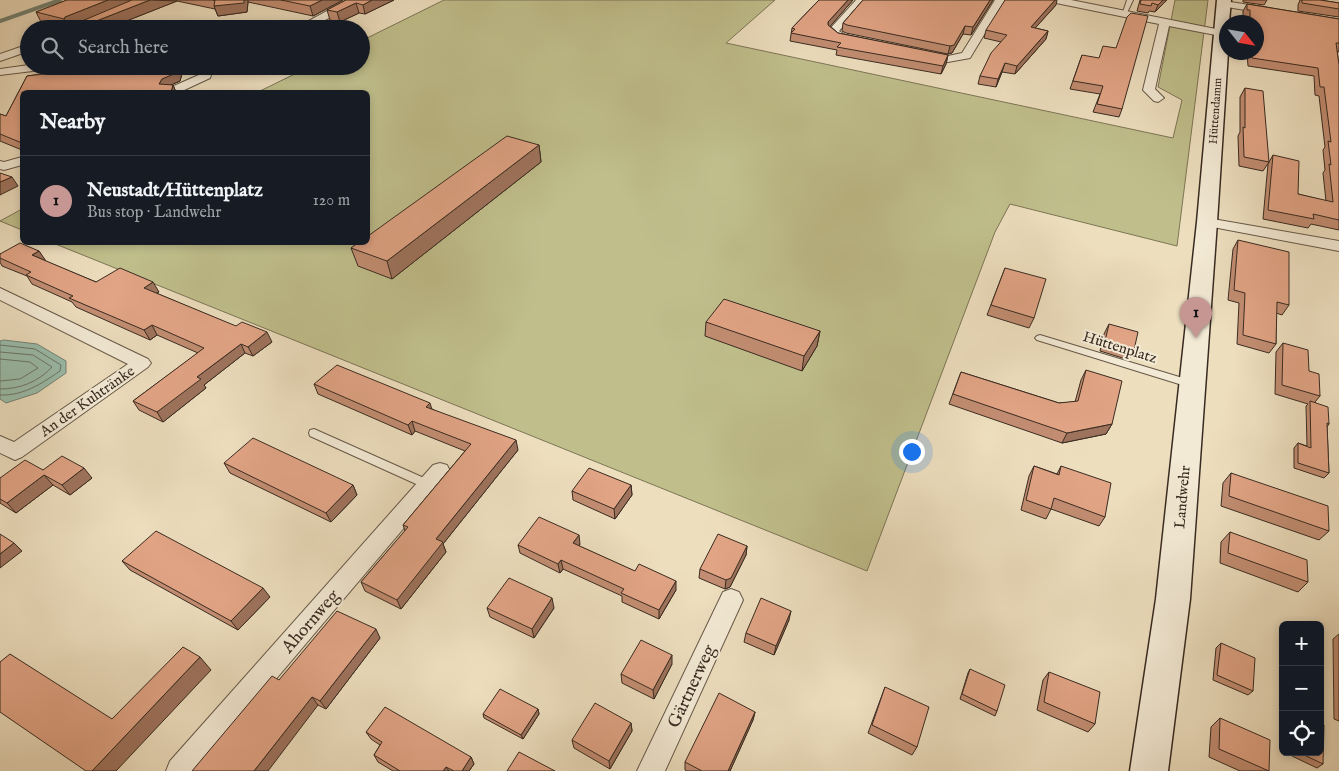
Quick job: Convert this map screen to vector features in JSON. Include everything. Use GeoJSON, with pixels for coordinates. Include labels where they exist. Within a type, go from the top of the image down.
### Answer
{"type":"FeatureCollection","features":[{"type":"Feature","properties":{"kind":"street"},"geometry":{"type":"LineString","coordinates":[[317,20],[353,0]]}},
{"type":"Feature","properties":{"kind":"street"},"geometry":{"type":"LineString","coordinates":[[861,42],[842,38],[833,31],[862,0]]}},
{"type":"Feature","properties":{"kind":"street"},"geometry":{"type":"LineString","coordinates":[[910,51],[948,59],[966,56],[1000,0]]}},
{"type":"Feature","properties":{"kind":"street"},"geometry":{"type":"LineString","coordinates":[[1056,0],[1219,33]]}},
{"type":"Feature","properties":{"kind":"street"},"geometry":{"type":"LineString","coordinates":[[1224,2],[1284,14]]}},
{"type":"Feature","properties":{"kind":"street","name":"Hüttendamm"},"geometry":{"type":"LineString","coordinates":[[1223,15],[1224,2]]}},
{"type":"Feature","properties":{"kind":"street"},"geometry":{"type":"LineString","coordinates":[[1158,98],[1149,90],[1164,22]]}},
{"type":"Feature","properties":{"kind":"street"},"geometry":{"type":"LineString","coordinates":[[0,58],[20,50]]}},
{"type":"Feature","properties":{"kind":"street","name":"Hüttendamm"},"geometry":{"type":"LineString","coordinates":[[1207,222],[1219,60]]}},
{"type":"Feature","properties":{"kind":"street"},"geometry":{"type":"LineString","coordinates":[[0,72],[20,70]]}},
{"type":"Feature","properties":{"kind":"street"},"geometry":{"type":"LineString","coordinates":[[175,90],[206,75]]}},
{"type":"Feature","properties":{"kind":"street"},"geometry":{"type":"LineString","coordinates":[[0,165],[20,162]]}},
{"type":"Feature","properties":{"kind":"street"},"geometry":{"type":"LineString","coordinates":[[1207,222],[1339,246]]}},
{"type":"Feature","properties":{"kind":"street","name":"Landwehr"},"geometry":{"type":"LineString","coordinates":[[1149,771],[1173,599],[1207,222]]}},
{"type":"Feature","properties":{"kind":"street","name":"An der Kuhtränke"},"geometry":{"type":"LineString","coordinates":[[0,293],[142,363],[15,452],[0,444]]}},
{"type":"Feature","properties":{"kind":"street","name":"Ahornweg"},"geometry":{"type":"LineString","coordinates":[[180,771],[434,478]]}},
{"type":"Feature","properties":{"kind":"street","name":"Gärtnerweg"},"geometry":{"type":"LineString","coordinates":[[651,771],[731,600]]}},
{"type":"Feature","properties":{"kind":"lane"},"geometry":{"type":"LineString","coordinates":[[1124,14],[1130,0]]}},
{"type":"Feature","properties":{"kind":"lane","name":"Hüttenplatz"},"geometry":{"type":"LineString","coordinates":[[1040,338],[1192,384]]}},
{"type":"Feature","properties":{"kind":"lane"},"geometry":{"type":"LineString","coordinates":[[314,433],[434,478]]}},
{"type":"Feature","properties":{"kind":"shaded area"},"geometry":{"type":"Polygon","coordinates":[[[444,0],[775,0],[726,43],[1173,138],[1182,100],[1158,87],[1175,0],[1208,0],[1177,246],[1010,204],[995,232],[867,571],[58,245],[370,245],[370,90],[262,90],[293,75],[370,75],[370,37],[444,0]]]}},
{"type":"Feature","properties":{"kind":"shaded area"},"geometry":{"type":"Polygon","coordinates":[[[20,210],[20,229],[0,221],[20,210]]]}},
{"type":"Feature","properties":{"kind":"water"},"geometry":{"type":"Polygon","coordinates":[[[0,341],[37,344],[66,361],[66,373],[37,393],[6,403],[0,399],[0,341]]]}},
{"type":"Feature","properties":{"kind":"building"},"geometry":{"type":"Polygon","coordinates":[[[67,0],[108,0],[64,19],[36,12],[67,0]]]}},
{"type":"Feature","properties":{"kind":"building"},"geometry":{"type":"Polygon","coordinates":[[[132,0],[150,0],[99,20],[84,20],[132,0]]]}},
{"type":"Feature","properties":{"kind":"building"},"geometry":{"type":"Polygon","coordinates":[[[215,0],[244,0],[244,3],[214,6],[215,0]]]}},
{"type":"Feature","properties":{"kind":"building"},"geometry":{"type":"Polygon","coordinates":[[[281,0],[322,0],[310,6],[281,0]]]}},
{"type":"Feature","properties":{"kind":"building"},"geometry":{"type":"Polygon","coordinates":[[[346,0],[372,0],[363,5],[356,3],[337,12],[327,10],[346,0]]]}},
{"type":"Feature","properties":{"kind":"building"},"geometry":{"type":"Polygon","coordinates":[[[819,0],[848,0],[828,22],[828,25],[838,33],[948,55],[943,66],[837,47],[841,43],[791,33],[795,29],[792,28],[819,0]]]}},
{"type":"Feature","properties":{"kind":"building"},"geometry":{"type":"Polygon","coordinates":[[[863,0],[990,0],[973,27],[965,26],[954,45],[950,46],[843,23],[863,0]]]}},
{"type":"Feature","properties":{"kind":"building"},"geometry":{"type":"Polygon","coordinates":[[[1005,0],[1055,0],[1031,27],[1048,31],[1017,66],[1005,63],[998,79],[980,76],[991,53],[1007,35],[986,30],[1005,0]]]}},
{"type":"Feature","properties":{"kind":"building"},"geometry":{"type":"Polygon","coordinates":[[[1141,0],[1163,0],[1158,5],[1152,3],[1151,6],[1140,4],[1141,0]]]}},
{"type":"Feature","properties":{"kind":"building"},"geometry":{"type":"Polygon","coordinates":[[[1302,0],[1339,3],[1339,9],[1302,3],[1302,0]]]}},
{"type":"Feature","properties":{"kind":"building"},"geometry":{"type":"Polygon","coordinates":[[[1247,4],[1339,19],[1339,43],[1336,43],[1339,65],[1339,220],[1313,214],[1314,219],[1268,210],[1273,155],[1299,161],[1298,194],[1333,202],[1328,141],[1331,142],[1324,87],[1320,87],[1318,68],[1264,60],[1264,15],[1250,15],[1250,10],[1247,10],[1247,4]]]}},
{"type":"Feature","properties":{"kind":"building"},"geometry":{"type":"Polygon","coordinates":[[[1131,13],[1148,16],[1122,109],[1097,104],[1103,86],[1073,81],[1082,55],[1099,58],[1103,46],[1116,48],[1127,17],[1131,13]]]}},
{"type":"Feature","properties":{"kind":"building"},"geometry":{"type":"Polygon","coordinates":[[[171,75],[162,79],[159,84],[173,85],[172,90],[20,90],[20,142],[0,134],[0,114],[6,116],[27,76],[171,75]]]}},
{"type":"Feature","properties":{"kind":"building"},"geometry":{"type":"Polygon","coordinates":[[[1245,88],[1263,91],[1269,162],[1244,157],[1245,88]]]}},
{"type":"Feature","properties":{"kind":"building"},"geometry":{"type":"Polygon","coordinates":[[[507,136],[539,145],[387,261],[351,248],[355,245],[370,245],[370,235],[507,136]]]}},
{"type":"Feature","properties":{"kind":"building"},"geometry":{"type":"Polygon","coordinates":[[[0,173],[12,177],[0,182],[0,173]]]}},
{"type":"Feature","properties":{"kind":"building"},"geometry":{"type":"Polygon","coordinates":[[[1238,240],[1289,252],[1289,305],[1277,302],[1276,344],[1243,335],[1245,293],[1234,290],[1238,240]]]}},
{"type":"Feature","properties":{"kind":"building"},"geometry":{"type":"Polygon","coordinates":[[[20,243],[20,245],[39,251],[32,255],[96,282],[120,268],[153,282],[144,288],[236,326],[242,322],[267,332],[248,347],[241,344],[197,377],[201,379],[157,412],[133,401],[204,348],[152,325],[144,330],[69,298],[73,296],[26,275],[31,272],[0,258],[0,254],[20,243]]]}},
{"type":"Feature","properties":{"kind":"building"},"geometry":{"type":"Polygon","coordinates":[[[1005,268],[1046,279],[1034,318],[991,305],[1005,268]]]}},
{"type":"Feature","properties":{"kind":"building"},"geometry":{"type":"Polygon","coordinates":[[[724,299],[820,331],[804,356],[706,322],[724,299]]]}},
{"type":"Feature","properties":{"kind":"building"},"geometry":{"type":"Polygon","coordinates":[[[1109,324],[1138,332],[1134,350],[1105,341],[1109,324]]]}},
{"type":"Feature","properties":{"kind":"building"},"geometry":{"type":"Polygon","coordinates":[[[1283,343],[1308,350],[1309,371],[1319,374],[1320,396],[1282,385],[1283,343]]]}},
{"type":"Feature","properties":{"kind":"building"},"geometry":{"type":"Polygon","coordinates":[[[337,365],[430,403],[426,407],[516,440],[436,539],[443,542],[397,600],[361,582],[408,527],[403,525],[471,444],[412,421],[408,425],[314,384],[337,365]]]}},
{"type":"Feature","properties":{"kind":"building"},"geometry":{"type":"Polygon","coordinates":[[[1086,370],[1122,381],[1112,424],[1067,433],[953,394],[961,372],[1059,403],[1078,401],[1086,370]]]}},
{"type":"Feature","properties":{"kind":"building"},"geometry":{"type":"Polygon","coordinates":[[[1310,401],[1328,407],[1329,473],[1298,463],[1298,443],[1311,448],[1310,401]]]}},
{"type":"Feature","properties":{"kind":"building"},"geometry":{"type":"Polygon","coordinates":[[[253,438],[353,485],[326,513],[224,463],[253,438]]]}},
{"type":"Feature","properties":{"kind":"building"},"geometry":{"type":"Polygon","coordinates":[[[62,456],[84,468],[62,485],[44,475],[7,503],[0,499],[0,478],[25,460],[43,470],[62,456]]]}},
{"type":"Feature","properties":{"kind":"building"},"geometry":{"type":"Polygon","coordinates":[[[1034,466],[1059,475],[1061,466],[1111,483],[1105,517],[1054,498],[1051,509],[1026,500],[1034,466]]]}},
{"type":"Feature","properties":{"kind":"building"},"geometry":{"type":"Polygon","coordinates":[[[589,468],[631,485],[614,509],[572,491],[589,468]]]}},
{"type":"Feature","properties":{"kind":"building"},"geometry":{"type":"Polygon","coordinates":[[[1231,473],[1328,506],[1329,531],[1229,496],[1231,473]]]}},
{"type":"Feature","properties":{"kind":"building"},"geometry":{"type":"Polygon","coordinates":[[[539,517],[579,535],[573,543],[635,571],[639,564],[676,581],[659,610],[621,593],[624,589],[561,560],[558,564],[518,545],[539,517]]]}},
{"type":"Feature","properties":{"kind":"building"},"geometry":{"type":"Polygon","coordinates":[[[156,531],[263,588],[231,621],[122,561],[156,531]]]}},
{"type":"Feature","properties":{"kind":"building"},"geometry":{"type":"Polygon","coordinates":[[[1230,532],[1307,560],[1308,582],[1228,553],[1230,532]]]}},
{"type":"Feature","properties":{"kind":"building"},"geometry":{"type":"Polygon","coordinates":[[[0,534],[14,543],[0,554],[0,534]]]}},
{"type":"Feature","properties":{"kind":"building"},"geometry":{"type":"Polygon","coordinates":[[[718,534],[747,546],[731,578],[726,580],[700,569],[718,534]]]}},
{"type":"Feature","properties":{"kind":"building"},"geometry":{"type":"Polygon","coordinates":[[[509,578],[552,598],[532,629],[487,608],[509,578]]]}},
{"type":"Feature","properties":{"kind":"building"},"geometry":{"type":"Polygon","coordinates":[[[761,598],[791,611],[776,646],[746,633],[761,598]]]}},
{"type":"Feature","properties":{"kind":"building"},"geometry":{"type":"Polygon","coordinates":[[[337,611],[376,629],[320,701],[312,697],[254,771],[192,771],[272,676],[279,680],[337,611]]]}},
{"type":"Feature","properties":{"kind":"building"},"geometry":{"type":"Polygon","coordinates":[[[641,640],[672,655],[653,690],[621,674],[641,640]]]}},
{"type":"Feature","properties":{"kind":"building"},"geometry":{"type":"Polygon","coordinates":[[[1221,643],[1255,658],[1253,691],[1217,675],[1221,643]]]}},
{"type":"Feature","properties":{"kind":"building"},"geometry":{"type":"Polygon","coordinates":[[[183,647],[200,657],[92,771],[86,771],[0,712],[0,662],[10,654],[112,719],[183,647]]]}},
{"type":"Feature","properties":{"kind":"building"},"geometry":{"type":"Polygon","coordinates":[[[970,669],[1005,685],[997,711],[962,694],[970,669]]]}},
{"type":"Feature","properties":{"kind":"building"},"geometry":{"type":"Polygon","coordinates":[[[1049,672],[1100,692],[1095,724],[1044,702],[1049,672]]]}},
{"type":"Feature","properties":{"kind":"building"},"geometry":{"type":"Polygon","coordinates":[[[885,687],[929,707],[917,747],[872,725],[885,687]]]}},
{"type":"Feature","properties":{"kind":"building"},"geometry":{"type":"Polygon","coordinates":[[[500,689],[538,709],[521,735],[483,714],[500,689]]]}},
{"type":"Feature","properties":{"kind":"building"},"geometry":{"type":"Polygon","coordinates":[[[719,693],[755,712],[728,771],[702,771],[685,762],[719,693]]]}},
{"type":"Feature","properties":{"kind":"building"},"geometry":{"type":"Polygon","coordinates":[[[595,703],[631,723],[609,761],[572,740],[595,703]]]}},
{"type":"Feature","properties":{"kind":"building"},"geometry":{"type":"Polygon","coordinates":[[[385,707],[471,757],[462,771],[454,771],[446,767],[443,771],[400,771],[374,755],[382,742],[366,732],[385,707]]]}},
{"type":"Feature","properties":{"kind":"building"},"geometry":{"type":"Polygon","coordinates":[[[1220,718],[1270,740],[1269,771],[1219,749],[1220,718]]]}},
{"type":"Feature","properties":{"kind":"building"},"geometry":{"type":"Polygon","coordinates":[[[519,752],[555,771],[507,771],[519,752]]]}},
{"type":"Feature","properties":{"kind":"building"},"geometry":{"type":"Polygon","coordinates":[[[1306,756],[1323,756],[1323,764],[1306,756]]]}},
{"type":"Feature","properties":{"kind":"waterway"},"geometry":{"type":"LineString","coordinates":[[0,21],[60,0]]}},
{"type":"Feature","properties":{"kind":"place","name":"Neustadt/Hüttenplatz"},"geometry":{"type":"Point","coordinates":[1196,338]}}]}
